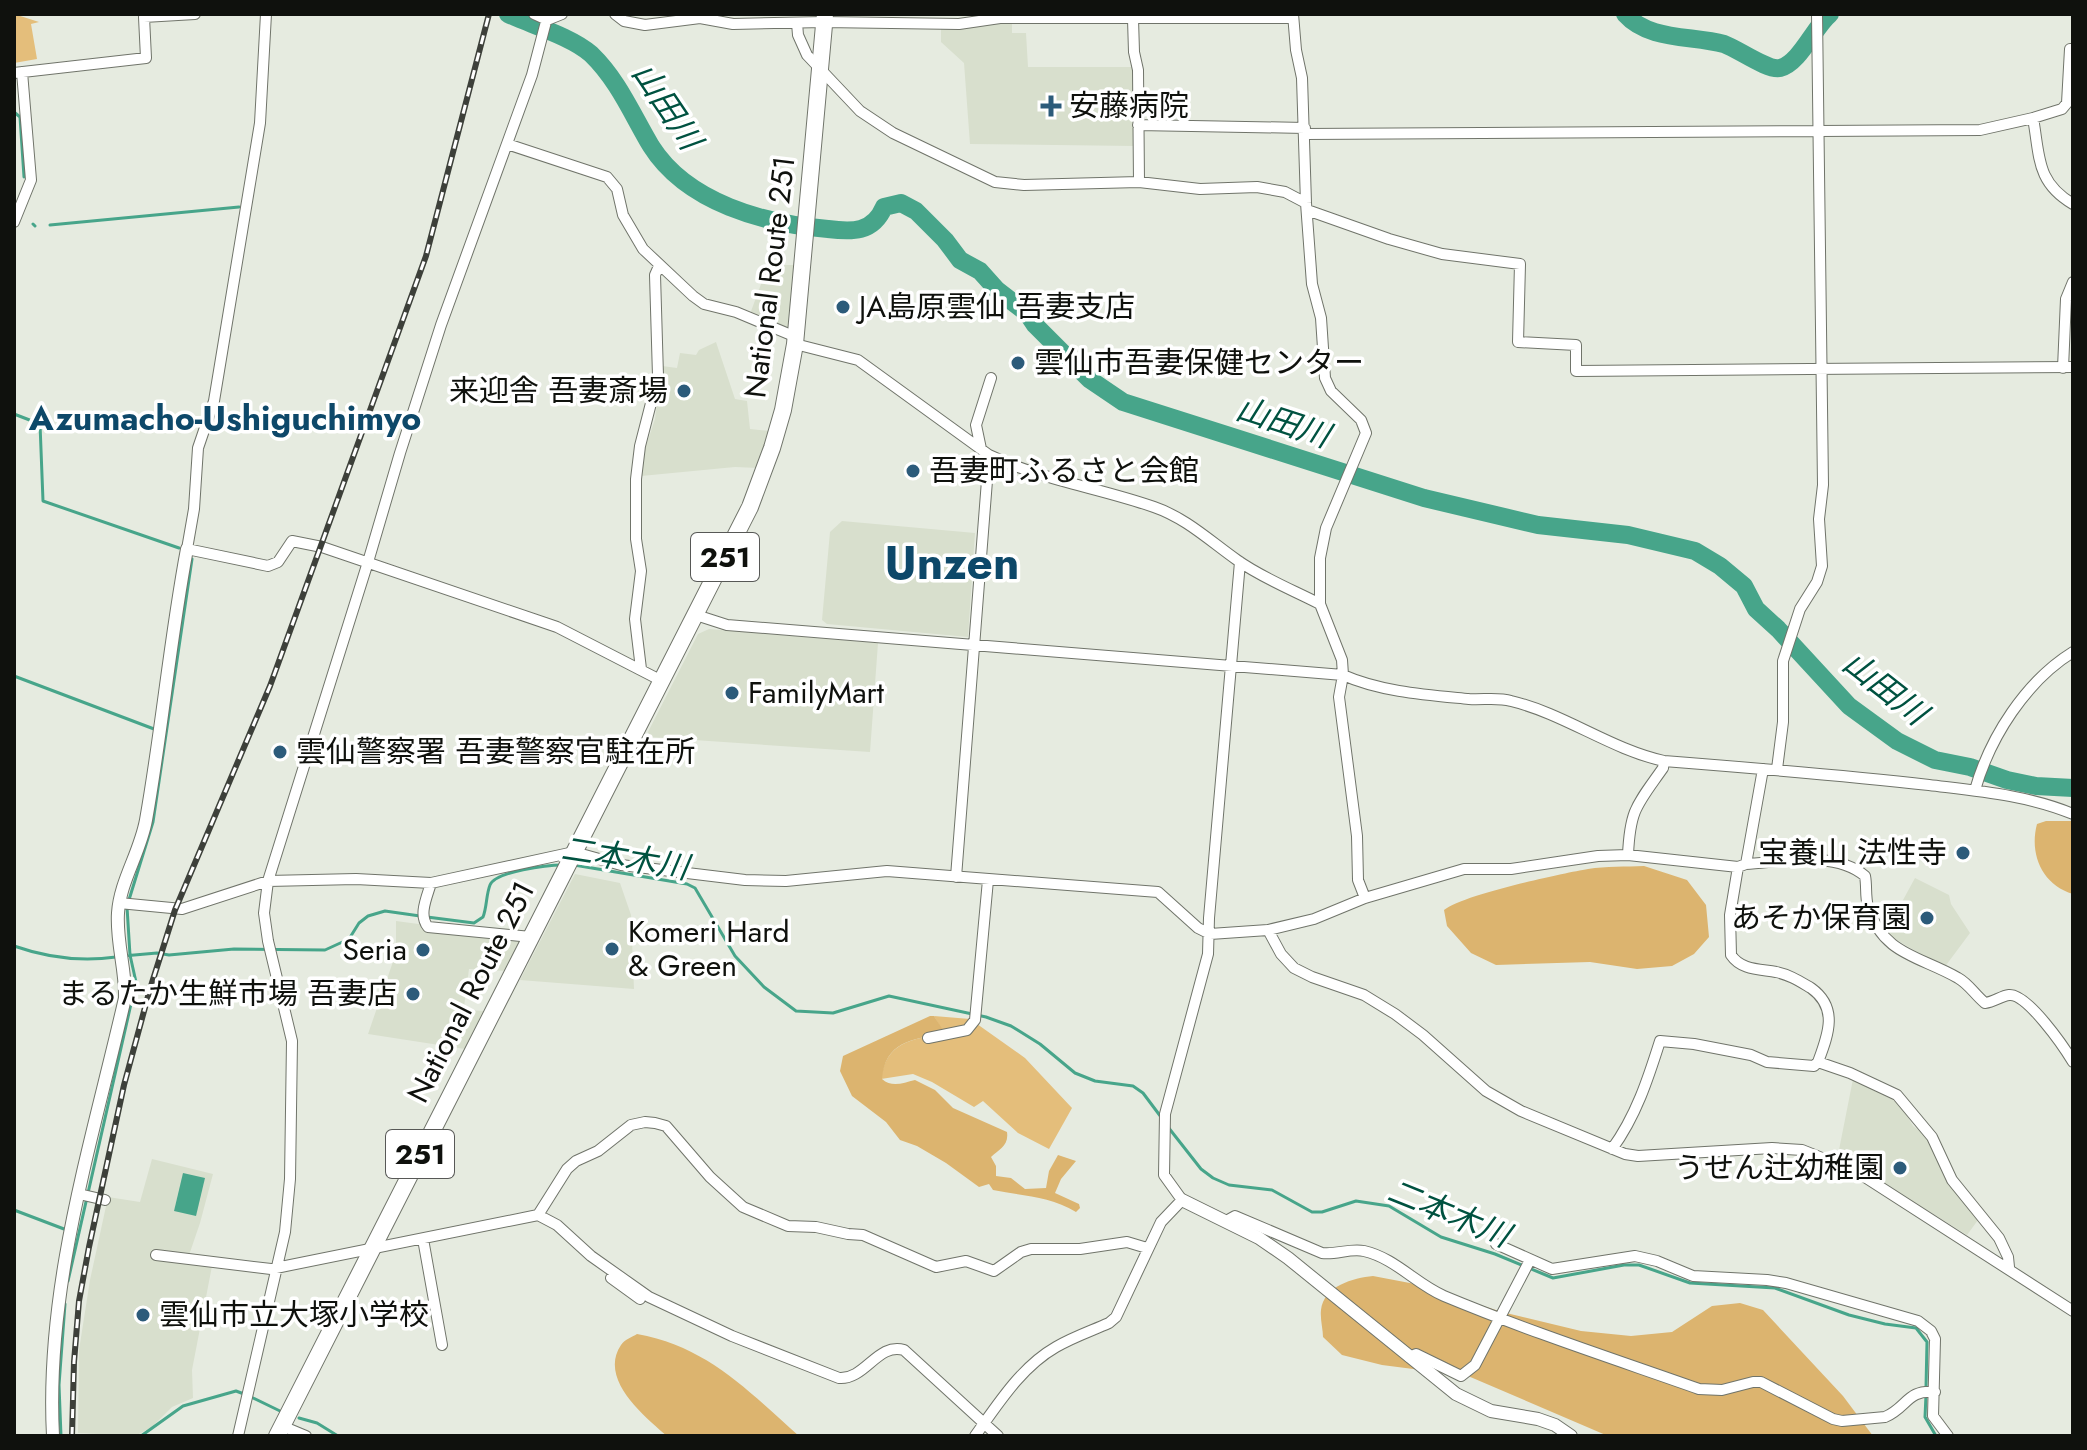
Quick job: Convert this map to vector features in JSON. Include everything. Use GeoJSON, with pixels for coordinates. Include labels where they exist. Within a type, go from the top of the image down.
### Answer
{"type":"FeatureCollection","features":[{"type":"Feature","properties":{"kind":"highway","name":"National Route 251"},"geometry":{"type":"LineString","coordinates":[[279,1431],[750,507],[783,410],[796,341],[824,18]]}},
{"type":"Feature","properties":{"kind":"street"},"geometry":{"type":"LineString","coordinates":[[14,222],[31,180],[18,73],[146,58],[144,17],[195,14]]}},
{"type":"Feature","properties":{"kind":"street"},"geometry":{"type":"LineString","coordinates":[[53,1434],[56,1320],[67,1243],[125,998],[120,893],[145,824],[176,608],[194,509],[198,448],[214,401],[260,123],[266,14]]}},
{"type":"Feature","properties":{"kind":"street"},"geometry":{"type":"LineString","coordinates":[[534,14],[546,20],[562,14]]}},
{"type":"Feature","properties":{"kind":"street"},"geometry":{"type":"LineString","coordinates":[[615,14],[624,21],[645,25],[700,18],[733,24],[797,23],[824,18],[959,24],[1000,18],[1293,16],[1302,78],[1312,284],[1321,318],[1325,378],[1331,391],[1361,420],[1366,429],[1365,439],[1326,528],[1320,558],[1320,604],[1342,660],[1339,697],[1357,836],[1358,880],[1365,898]]}},
{"type":"Feature","properties":{"kind":"street"},"geometry":{"type":"LineString","coordinates":[[1777,769],[1783,722],[1783,661],[1795,622],[1817,582],[1822,566],[1819,519],[1823,485],[1817,16]]}},
{"type":"Feature","properties":{"kind":"street"},"geometry":{"type":"LineString","coordinates":[[1133,19],[1138,70],[1139,182]]}},
{"type":"Feature","properties":{"kind":"street"},"geometry":{"type":"LineString","coordinates":[[238,1436],[285,1232],[290,1179],[292,1041],[264,913],[268,881],[441,325],[507,144],[546,20]]}},
{"type":"Feature","properties":{"kind":"street"},"geometry":{"type":"LineString","coordinates":[[797,23],[802,47],[860,111],[893,133],[995,182],[1024,185],[1139,182],[1200,189],[1273,189],[1306,206],[1389,239],[1442,254],[1520,264],[1518,342],[1576,345],[1576,371],[2068,368],[2069,299],[2073,282]]}},
{"type":"Feature","properties":{"kind":"street"},"geometry":{"type":"LineString","coordinates":[[1138,125],[1305,131],[1980,130],[2062,109],[2067,103],[2070,49],[2073,49]]}},
{"type":"Feature","properties":{"kind":"street"},"geometry":{"type":"LineString","coordinates":[[2033,118],[2044,177],[2057,195],[2073,204]]}},
{"type":"Feature","properties":{"kind":"street"},"geometry":{"type":"LineString","coordinates":[[507,144],[607,177],[617,189],[631,232],[659,266],[704,304],[736,312],[796,341],[858,360],[985,452],[1074,486],[1164,511],[1191,525],[1240,562],[1320,604]]}},
{"type":"Feature","properties":{"kind":"street"},"geometry":{"type":"LineString","coordinates":[[641,669],[635,619],[641,571],[636,539],[636,479],[640,446],[658,376],[655,275],[659,266]]}},
{"type":"Feature","properties":{"kind":"street"},"geometry":{"type":"LineString","coordinates":[[956,877],[985,452],[976,425],[991,378]]}},
{"type":"Feature","properties":{"kind":"street"},"geometry":{"type":"LineString","coordinates":[[187,549],[268,566],[278,562],[288,545],[297,540],[557,627],[662,681]]}},
{"type":"Feature","properties":{"kind":"street"},"geometry":{"type":"LineString","coordinates":[[1240,562],[1208,954],[1165,1114],[1164,1175],[1182,1200],[1259,1238],[1288,1258],[1409,1357],[1471,1402],[1491,1411],[1538,1419],[1555,1425],[1571,1436]]}},
{"type":"Feature","properties":{"kind":"street"},"geometry":{"type":"LineString","coordinates":[[696,615],[727,625],[1343,675],[1374,686],[1471,699],[1508,700],[1530,706],[1637,755],[1664,761],[1976,787],[2034,799],[2073,814]]}},
{"type":"Feature","properties":{"kind":"street"},"geometry":{"type":"LineString","coordinates":[[1976,787],[1985,763],[2022,699],[2041,677],[2073,652]]}},
{"type":"Feature","properties":{"kind":"street"},"geometry":{"type":"LineString","coordinates":[[1628,855],[1629,827],[1634,810],[1663,768],[1664,761]]}},
{"type":"Feature","properties":{"kind":"street"},"geometry":{"type":"LineString","coordinates":[[1612,1149],[1644,1090],[1660,1041],[1751,1055],[1767,1062],[1814,1066],[1818,1062],[1830,1025],[1825,1002],[1819,994],[1794,977],[1742,966],[1731,955],[1730,915],[1763,769]]}},
{"type":"Feature","properties":{"kind":"street"},"geometry":{"type":"LineString","coordinates":[[119,903],[182,909],[268,881],[356,879],[431,883],[573,854],[621,865],[745,880],[786,881],[887,871],[1158,892],[1198,928],[1210,934],[1268,930],[1314,919],[1365,898],[1464,869],[1511,869],[1598,856],[1628,855],[1742,866],[1821,860],[1860,871],[1865,876],[1868,906],[1879,934],[1935,969],[1961,980],[1985,1003],[2008,995],[2019,997],[2054,1033],[2073,1062]]}},
{"type":"Feature","properties":{"kind":"street"},"geometry":{"type":"LineString","coordinates":[[928,1038],[967,1030],[973,1025],[988,880]]}},
{"type":"Feature","properties":{"kind":"street"},"geometry":{"type":"LineString","coordinates":[[431,883],[424,908],[424,921],[428,927],[531,937]]}},
{"type":"Feature","properties":{"kind":"street"},"geometry":{"type":"LineString","coordinates":[[1268,930],[1281,954],[1294,968],[1364,995],[1395,1014],[1486,1091],[1521,1111],[1612,1149],[1638,1156],[1772,1148],[1802,1150],[1857,1172],[2073,1311]]}},
{"type":"Feature","properties":{"kind":"street"},"geometry":{"type":"LineString","coordinates":[[1818,1062],[1897,1095],[1932,1137],[1952,1180],[1999,1238],[2009,1267]]}},
{"type":"Feature","properties":{"kind":"street"},"geometry":{"type":"LineString","coordinates":[[538,1215],[567,1169],[576,1161],[598,1151],[631,1125],[645,1122],[666,1126],[710,1177],[743,1207],[788,1226],[863,1235],[936,1267],[966,1261],[994,1271],[1021,1252],[1031,1249],[1080,1249],[1127,1242],[1147,1248]]}},
{"type":"Feature","properties":{"kind":"street"},"geometry":{"type":"LineString","coordinates":[[79,1194],[105,1200]]}},
{"type":"Feature","properties":{"kind":"street"},"geometry":{"type":"LineString","coordinates":[[975,1436],[1020,1376],[1038,1359],[1116,1317],[1161,1222],[1182,1200]]}},
{"type":"Feature","properties":{"kind":"street"},"geometry":{"type":"LineString","coordinates":[[156,1255],[275,1269],[538,1215],[557,1225],[604,1265],[649,1297],[732,1336],[839,1378],[851,1377],[890,1349],[904,1350],[998,1436]]}},
{"type":"Feature","properties":{"kind":"street"},"geometry":{"type":"LineString","coordinates":[[1226,1221],[1235,1216],[1322,1253],[1369,1253],[1400,1267],[1436,1292],[1500,1319],[1699,1389],[1722,1390],[1761,1382],[1842,1421],[1892,1415],[1929,1391]]}},
{"type":"Feature","properties":{"kind":"street"},"geometry":{"type":"LineString","coordinates":[[423,1239],[442,1345]]}},
{"type":"Feature","properties":{"kind":"street"},"geometry":{"type":"LineString","coordinates":[[1496,1244],[1528,1265],[1561,1269],[1625,1257],[1646,1258],[1693,1276],[1786,1283],[1918,1321],[1931,1331],[1935,1339],[1929,1391],[1933,1416],[1948,1436]]}},
{"type":"Feature","properties":{"kind":"street"},"geometry":{"type":"LineString","coordinates":[[604,1265],[606,1274],[649,1304]]}},
{"type":"Feature","properties":{"kind":"street"},"geometry":{"type":"LineString","coordinates":[[1409,1357],[1416,1354],[1463,1377],[1475,1365],[1528,1265]]}},
{"type":"Feature","properties":{"kind":"street"},"geometry":{"type":"LineString","coordinates":[[279,1431],[306,1436]]}},
{"type":"Feature","properties":{"kind":"shaded area"},"geometry":{"type":"Polygon","coordinates":[[[14,14],[39,22],[31,24],[37,59],[14,63],[14,14]]]}},
{"type":"Feature","properties":{"kind":"shaded area","name":"安藤病院"},"geometry":{"type":"Polygon","coordinates":[[[1012,22],[1012,33],[1026,33],[1028,67],[1135,67],[1135,146],[970,144],[964,63],[941,42],[941,27],[1012,22]]]}},
{"type":"Feature","properties":{"kind":"shaded area"},"geometry":{"type":"Polygon","coordinates":[[[768,265],[794,265],[790,328],[750,314],[768,265]]]}},
{"type":"Feature","properties":{"kind":"shaded area"},"geometry":{"type":"Polygon","coordinates":[[[716,342],[735,399],[747,401],[750,429],[770,431],[758,468],[735,467],[641,476],[645,449],[655,419],[662,366],[677,368],[680,353],[696,355],[699,350],[716,342]]]}},
{"type":"Feature","properties":{"kind":"shaded area"},"geometry":{"type":"Polygon","coordinates":[[[842,521],[975,533],[968,637],[827,624],[822,620],[830,532],[842,521]]]}},
{"type":"Feature","properties":{"kind":"shaded area"},"geometry":{"type":"Polygon","coordinates":[[[709,629],[878,643],[870,752],[650,737],[648,732],[698,634],[709,629]]]}},
{"type":"Feature","properties":{"kind":"shaded area"},"geometry":{"type":"Polygon","coordinates":[[[2073,821],[2073,894],[2053,883],[2040,867],[2035,835],[2037,824],[2073,821]]]}},
{"type":"Feature","properties":{"kind":"shaded area"},"geometry":{"type":"Polygon","coordinates":[[[1644,866],[1687,880],[1706,905],[1709,937],[1694,954],[1672,966],[1637,969],[1590,962],[1496,965],[1471,953],[1447,926],[1444,910],[1470,898],[1588,869],[1644,866]]]}},
{"type":"Feature","properties":{"kind":"shaded area"},"geometry":{"type":"Polygon","coordinates":[[[575,874],[620,883],[631,915],[634,989],[520,980],[575,874]]]}},
{"type":"Feature","properties":{"kind":"shaded area","name":"あそか保育園"},"geometry":{"type":"Polygon","coordinates":[[[1915,878],[1949,895],[1951,904],[1970,933],[1944,968],[1885,933],[1915,878]]]}},
{"type":"Feature","properties":{"kind":"shaded area"},"geometry":{"type":"Polygon","coordinates":[[[396,921],[524,938],[507,971],[469,969],[464,1007],[484,1011],[465,1049],[368,1034],[396,953],[396,921]]]}},
{"type":"Feature","properties":{"kind":"shaded area"},"geometry":{"type":"Polygon","coordinates":[[[934,1016],[970,1019],[1025,1058],[1072,1108],[1049,1149],[1018,1133],[983,1101],[974,1107],[913,1074],[881,1079],[888,1057],[902,1044],[942,1034],[934,1016]]]}},
{"type":"Feature","properties":{"kind":"shaded area"},"geometry":{"type":"Polygon","coordinates":[[[934,1016],[943,1030],[942,1034],[902,1044],[894,1050],[888,1057],[882,1079],[894,1084],[915,1080],[935,1090],[953,1108],[1007,1132],[1005,1144],[991,1157],[996,1166],[996,1176],[1011,1178],[1025,1189],[1046,1188],[1049,1171],[1058,1155],[1076,1161],[1061,1179],[1055,1193],[1079,1204],[1076,1212],[1046,1200],[993,1190],[989,1184],[979,1187],[946,1163],[900,1140],[886,1122],[852,1096],[840,1071],[843,1056],[934,1016]]]}},
{"type":"Feature","properties":{"kind":"shaded area","name":"うせん辻幼稚園"},"geometry":{"type":"Polygon","coordinates":[[[1853,1079],[1899,1102],[1913,1126],[1928,1137],[1947,1181],[1978,1220],[1967,1235],[1838,1155],[1853,1079]]]}},
{"type":"Feature","properties":{"kind":"shaded area","name":"雲仙市立大塚小学校"},"geometry":{"type":"Polygon","coordinates":[[[152,1159],[213,1174],[187,1261],[212,1266],[192,1370],[193,1398],[172,1407],[152,1427],[135,1436],[78,1433],[79,1350],[108,1197],[140,1202],[152,1159]]]}},
{"type":"Feature","properties":{"kind":"shaded area"},"geometry":{"type":"Polygon","coordinates":[[[183,1173],[205,1178],[196,1216],[174,1211],[183,1173]]]}},
{"type":"Feature","properties":{"kind":"shaded area"},"geometry":{"type":"Polygon","coordinates":[[[1373,1276],[1415,1284],[1502,1312],[1581,1331],[1631,1336],[1672,1332],[1712,1306],[1740,1303],[1763,1310],[1843,1396],[1873,1436],[1608,1436],[1468,1376],[1382,1365],[1342,1355],[1323,1337],[1323,1302],[1333,1289],[1373,1276]]]}},
{"type":"Feature","properties":{"kind":"shaded area"},"geometry":{"type":"Polygon","coordinates":[[[637,1334],[662,1340],[706,1360],[744,1387],[799,1436],[667,1436],[627,1396],[615,1371],[615,1358],[621,1345],[637,1334]]]}},
{"type":"Feature","properties":{"kind":"waterway","name":"山田川"},"geometry":{"type":"LineString","coordinates":[[508,14],[563,37],[591,54],[617,86],[666,166],[706,196],[754,216],[845,230],[868,226],[884,207],[901,203],[916,211],[960,260],[980,271],[997,290],[1027,313],[1089,379],[1123,402],[1424,498],[1538,525],[1628,535],[1695,551],[1744,586],[1756,609],[1849,706],[1897,741],[1935,760],[1970,767],[2007,780],[2036,786],[2073,788]]}},
{"type":"Feature","properties":{"kind":"waterway"},"geometry":{"type":"LineString","coordinates":[[1625,14],[1646,29],[1724,44],[1775,68],[1787,65],[1794,59],[1830,14]]}},
{"type":"Feature","properties":{"kind":"waterway"},"geometry":{"type":"LineString","coordinates":[[14,112],[20,117],[24,177]]}},
{"type":"Feature","properties":{"kind":"waterway"},"geometry":{"type":"LineString","coordinates":[[50,225],[239,207]]}},
{"type":"Feature","properties":{"kind":"waterway"},"geometry":{"type":"LineString","coordinates":[[14,414],[40,424],[43,501],[179,548]]}},
{"type":"Feature","properties":{"kind":"waterway"},"geometry":{"type":"LineString","coordinates":[[128,903],[153,822],[192,559]]}},
{"type":"Feature","properties":{"kind":"waterway"},"geometry":{"type":"LineString","coordinates":[[14,676],[154,729]]}},
{"type":"Feature","properties":{"kind":"waterway","name":"二本木川"},"geometry":{"type":"LineString","coordinates":[[427,917],[474,923],[483,917],[490,885],[494,880],[523,870],[563,865]]}},
{"type":"Feature","properties":{"kind":"waterway","name":"二本木川"},"geometry":{"type":"LineString","coordinates":[[574,865],[687,884],[695,888],[735,956],[764,987],[796,1011],[833,1013],[889,996],[986,1017],[1011,1026],[1040,1044],[1075,1073],[1095,1081],[1133,1086],[1143,1093],[1161,1117]]}},
{"type":"Feature","properties":{"kind":"waterway"},"geometry":{"type":"LineString","coordinates":[[68,1281],[136,982],[130,955],[127,907]]}},
{"type":"Feature","properties":{"kind":"waterway","name":"二本木川"},"geometry":{"type":"LineString","coordinates":[[123,956],[234,949],[325,950],[349,939],[359,923],[368,916],[385,911],[420,916]]}},
{"type":"Feature","properties":{"kind":"waterway","name":"二本木川"},"geometry":{"type":"LineString","coordinates":[[14,946],[65,958],[116,957]]}},
{"type":"Feature","properties":{"kind":"waterway","name":"二本木川"},"geometry":{"type":"LineString","coordinates":[[1168,1127],[1201,1169],[1229,1185],[1272,1190],[1312,1212],[1322,1212],[1356,1201],[1389,1206],[1441,1237],[1495,1254],[1553,1278],[1639,1265],[1690,1283],[1775,1288],[1849,1315],[1916,1328],[1927,1342],[1926,1387]]}},
{"type":"Feature","properties":{"kind":"waterway"},"geometry":{"type":"LineString","coordinates":[[14,1210],[64,1229]]}},
{"type":"Feature","properties":{"kind":"waterway"},"geometry":{"type":"LineString","coordinates":[[61,1436],[59,1385],[65,1304]]}},
{"type":"Feature","properties":{"kind":"waterway"},"geometry":{"type":"LineString","coordinates":[[141,1436],[183,1406],[236,1391],[244,1394]]}},
{"type":"Feature","properties":{"kind":"waterway","name":"二本木川"},"geometry":{"type":"LineString","coordinates":[[1926,1395],[1925,1417],[1936,1436]]}},
{"type":"Feature","properties":{"kind":"waterway"},"geometry":{"type":"LineString","coordinates":[[251,1397],[280,1411]]}},
{"type":"Feature","properties":{"kind":"waterway"},"geometry":{"type":"LineString","coordinates":[[299,1418],[317,1423],[338,1436]]}},
{"type":"Feature","properties":{"kind":"railway"},"geometry":{"type":"LineString","coordinates":[[72,1436],[79,1301],[124,1085],[150,989],[175,910],[270,686],[426,256],[489,14]]}},
{"type":"Feature","properties":{"kind":"place","name":"安藤病院"},"geometry":{"type":"Point","coordinates":[1051,106]}},
{"type":"Feature","properties":{"kind":"place","name":"JA島原雲仙 吾妻支店"},"geometry":{"type":"Point","coordinates":[843,307]}},
{"type":"Feature","properties":{"kind":"place","name":"雲仙市吾妻保健センター"},"geometry":{"type":"Point","coordinates":[1018,363]}},
{"type":"Feature","properties":{"kind":"place","name":"来迎舎 吾妻斎場"},"geometry":{"type":"Point","coordinates":[684,391]}},
{"type":"Feature","properties":{"kind":"place","name":"吾妻町ふるさと会館"},"geometry":{"type":"Point","coordinates":[913,471]}},
{"type":"Feature","properties":{"kind":"place","name":"FamilyMart"},"geometry":{"type":"Point","coordinates":[732,693]}},
{"type":"Feature","properties":{"kind":"place","name":"雲仙警察署 吾妻警察官駐在所"},"geometry":{"type":"Point","coordinates":[280,752]}},
{"type":"Feature","properties":{"kind":"place","name":"宝養山 法性寺"},"geometry":{"type":"Point","coordinates":[1963,853]}},
{"type":"Feature","properties":{"kind":"place","name":"あそか保育園"},"geometry":{"type":"Point","coordinates":[1927,918]}},
{"type":"Feature","properties":{"kind":"place","name":"Komeri Hard & Green"},"geometry":{"type":"Point","coordinates":[612,949]}},
{"type":"Feature","properties":{"kind":"place","name":"Seria"},"geometry":{"type":"Point","coordinates":[423,950]}},
{"type":"Feature","properties":{"kind":"place","name":"まるたか生鮮市場 吾妻店"},"geometry":{"type":"Point","coordinates":[413,994]}},
{"type":"Feature","properties":{"kind":"place","name":"うせん辻幼稚園"},"geometry":{"type":"Point","coordinates":[1900,1168]}},
{"type":"Feature","properties":{"kind":"place","name":"雲仙市立大塚小学校"},"geometry":{"type":"Point","coordinates":[143,1315]}},
{"type":"Feature","properties":{"kind":"district","name":"Azumacho-Ushiguchimyo"},"geometry":{"type":"Point","coordinates":[225,418]}},
{"type":"Feature","properties":{"kind":"district","name":"Unzen"},"geometry":{"type":"Point","coordinates":[952,563]}}]}
